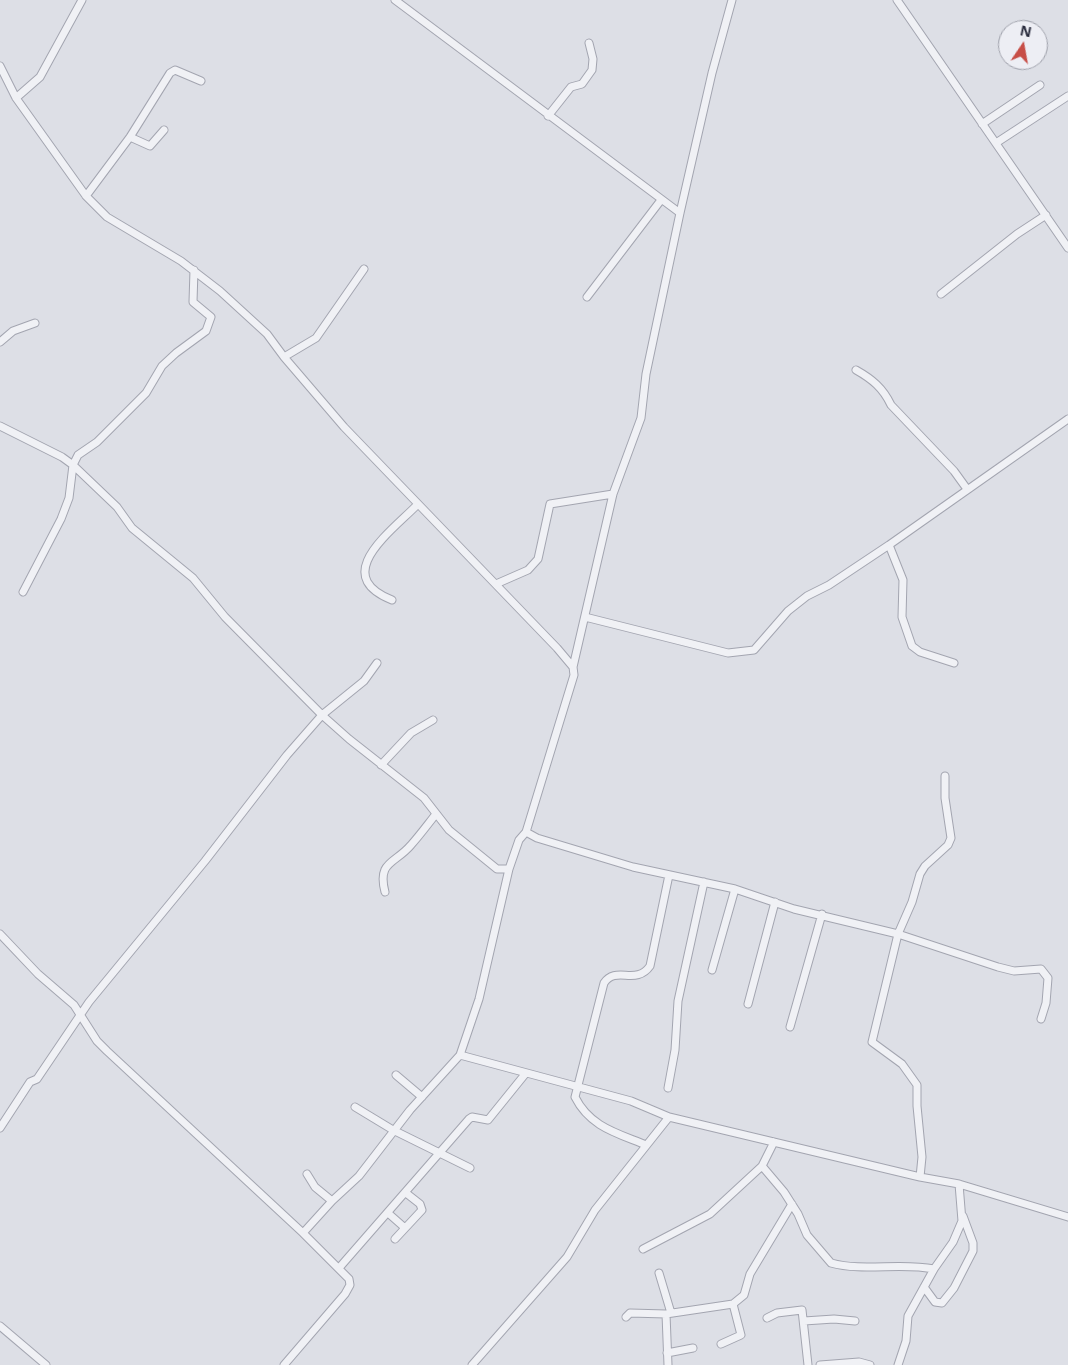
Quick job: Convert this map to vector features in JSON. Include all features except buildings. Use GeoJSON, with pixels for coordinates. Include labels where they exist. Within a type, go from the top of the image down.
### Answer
{"type":"FeatureCollection","features":[{"type":"Feature","properties":{"kind":"street"},"geometry":{"type":"LineString","coordinates":[[16,98],[40,77],[82,0]]}},
{"type":"Feature","properties":{"kind":"street"},"geometry":{"type":"LineString","coordinates":[[395,0],[680,213]]}},
{"type":"Feature","properties":{"kind":"street"},"geometry":{"type":"LineString","coordinates":[[303,1233],[332,1201],[359,1176],[393,1130],[460,1055],[479,998],[509,869],[518,840],[526,832],[570,687],[613,494],[641,418],[646,374],[680,213],[712,73],[732,0]]}},
{"type":"Feature","properties":{"kind":"street"},"geometry":{"type":"LineString","coordinates":[[897,0],[1068,248]]}},
{"type":"Feature","properties":{"kind":"street"},"geometry":{"type":"LineString","coordinates":[[548,116],[571,87],[582,84],[592,70],[593,59],[589,43]]}},
{"type":"Feature","properties":{"kind":"street"},"geometry":{"type":"LineString","coordinates":[[0,66],[16,98],[86,196],[107,216],[194,270],[267,334],[284,357],[344,427],[496,584],[573,667]]}},
{"type":"Feature","properties":{"kind":"street"},"geometry":{"type":"LineString","coordinates":[[86,196],[130,137],[170,73],[175,70],[201,81]]}},
{"type":"Feature","properties":{"kind":"street"},"geometry":{"type":"LineString","coordinates":[[982,124],[1040,85]]}},
{"type":"Feature","properties":{"kind":"street"},"geometry":{"type":"LineString","coordinates":[[996,143],[1068,96]]}},
{"type":"Feature","properties":{"kind":"street"},"geometry":{"type":"LineString","coordinates":[[130,137],[150,146],[164,130]]}},
{"type":"Feature","properties":{"kind":"street"},"geometry":{"type":"LineString","coordinates":[[587,297],[661,200]]}},
{"type":"Feature","properties":{"kind":"street"},"geometry":{"type":"LineString","coordinates":[[942,294],[994,252],[1046,215]]}},
{"type":"Feature","properties":{"kind":"street"},"geometry":{"type":"LineString","coordinates":[[284,357],[316,338],[364,269]]}},
{"type":"Feature","properties":{"kind":"street"},"geometry":{"type":"LineString","coordinates":[[23,592],[62,520],[69,498],[73,465],[78,455],[97,442],[146,393],[162,366],[206,331],[211,317],[193,302],[194,270]]}},
{"type":"Feature","properties":{"kind":"street"},"geometry":{"type":"LineString","coordinates":[[0,342],[13,331],[35,323]]}},
{"type":"Feature","properties":{"kind":"street"},"geometry":{"type":"LineString","coordinates":[[856,370],[886,392],[891,405],[954,471],[967,489]]}},
{"type":"Feature","properties":{"kind":"street"},"geometry":{"type":"LineString","coordinates":[[585,616],[728,653],[748,651],[758,646],[788,612],[806,596],[829,585],[889,545],[1068,419]]}},
{"type":"Feature","properties":{"kind":"street"},"geometry":{"type":"LineString","coordinates":[[0,426],[62,457],[73,465],[117,507],[132,528],[193,578],[225,617],[322,715],[381,765],[424,798],[449,830],[497,869],[509,869]]}},
{"type":"Feature","properties":{"kind":"street"},"geometry":{"type":"LineString","coordinates":[[496,584],[528,570],[538,559],[550,504],[613,494]]}},
{"type":"Feature","properties":{"kind":"street"},"geometry":{"type":"LineString","coordinates":[[392,600],[368,588],[364,576],[364,565],[370,554],[418,504]]}},
{"type":"Feature","properties":{"kind":"street"},"geometry":{"type":"LineString","coordinates":[[889,545],[903,580],[902,617],[912,646],[920,652],[954,663]]}},
{"type":"Feature","properties":{"kind":"street"},"geometry":{"type":"LineString","coordinates":[[0,1128],[30,1082],[37,1079],[81,1015],[322,715],[364,682],[377,663]]}},
{"type":"Feature","properties":{"kind":"street"},"geometry":{"type":"LineString","coordinates":[[381,765],[411,733],[432,720]]}},
{"type":"Feature","properties":{"kind":"street"},"geometry":{"type":"LineString","coordinates":[[920,1177],[922,1157],[917,1085],[902,1064],[872,1042],[898,934],[912,902],[920,874],[925,866],[948,845],[951,838],[945,798],[945,776]]}},
{"type":"Feature","properties":{"kind":"street"},"geometry":{"type":"LineString","coordinates":[[385,892],[382,876],[385,868],[394,858],[410,847],[436,814]]}},
{"type":"Feature","properties":{"kind":"street"},"geometry":{"type":"LineString","coordinates":[[526,832],[537,838],[669,875],[735,889],[775,902],[898,934],[1014,971],[1041,969],[1048,978],[1046,1003],[1041,1019]]}},
{"type":"Feature","properties":{"kind":"street"},"geometry":{"type":"LineString","coordinates":[[646,1145],[604,1128],[584,1114],[575,1097],[607,978],[616,975],[636,977],[645,973],[650,966],[669,875]]}},
{"type":"Feature","properties":{"kind":"street"},"geometry":{"type":"LineString","coordinates":[[668,1088],[675,1050],[678,1001],[704,882]]}},
{"type":"Feature","properties":{"kind":"street"},"geometry":{"type":"LineString","coordinates":[[712,970],[735,889]]}},
{"type":"Feature","properties":{"kind":"street"},"geometry":{"type":"LineString","coordinates":[[748,1004],[775,902]]}},
{"type":"Feature","properties":{"kind":"street"},"geometry":{"type":"LineString","coordinates":[[790,1027],[822,914]]}},
{"type":"Feature","properties":{"kind":"street"},"geometry":{"type":"LineString","coordinates":[[0,934],[38,974],[74,1005],[97,1041],[107,1051],[303,1233],[349,1279],[350,1285],[345,1294],[284,1365]]}},
{"type":"Feature","properties":{"kind":"street"},"geometry":{"type":"LineString","coordinates":[[460,1055],[631,1101],[669,1117],[920,1177],[960,1184],[1068,1217]]}},
{"type":"Feature","properties":{"kind":"street"},"geometry":{"type":"LineString","coordinates":[[339,1268],[469,1119],[472,1117],[485,1120],[492,1116],[526,1073]]}},
{"type":"Feature","properties":{"kind":"street"},"geometry":{"type":"LineString","coordinates":[[396,1075],[422,1097]]}},
{"type":"Feature","properties":{"kind":"street"},"geometry":{"type":"LineString","coordinates":[[355,1108],[393,1130],[470,1168]]}},
{"type":"Feature","properties":{"kind":"street"},"geometry":{"type":"LineString","coordinates":[[472,1365],[566,1257],[595,1210],[669,1117]]}},
{"type":"Feature","properties":{"kind":"street"},"geometry":{"type":"LineString","coordinates":[[643,1249],[710,1214],[762,1166],[774,1142]]}},
{"type":"Feature","properties":{"kind":"street"},"geometry":{"type":"LineString","coordinates":[[762,1166],[792,1204],[807,1235],[831,1263],[881,1268],[934,1268]]}},
{"type":"Feature","properties":{"kind":"street"},"geometry":{"type":"LineString","coordinates":[[307,1174],[315,1187],[332,1201]]}},
{"type":"Feature","properties":{"kind":"street"},"geometry":{"type":"LineString","coordinates":[[900,1364],[906,1341],[907,1320],[934,1268],[953,1242],[962,1221],[960,1184]]}},
{"type":"Feature","properties":{"kind":"street"},"geometry":{"type":"LineString","coordinates":[[395,1240],[421,1212],[422,1206],[406,1193]]}},
{"type":"Feature","properties":{"kind":"street"},"geometry":{"type":"LineString","coordinates":[[626,1317],[630,1314],[669,1314],[733,1304],[744,1296],[750,1274],[792,1204]]}},
{"type":"Feature","properties":{"kind":"street"},"geometry":{"type":"LineString","coordinates":[[388,1213],[405,1228]]}},
{"type":"Feature","properties":{"kind":"street"},"geometry":{"type":"LineString","coordinates":[[924,1287],[935,1302],[942,1303],[967,1265],[974,1247],[962,1214]]}},
{"type":"Feature","properties":{"kind":"street"},"geometry":{"type":"LineString","coordinates":[[659,1273],[669,1314],[668,1365]]}},
{"type":"Feature","properties":{"kind":"street"},"geometry":{"type":"LineString","coordinates":[[722,1344],[741,1335],[733,1304]]}},
{"type":"Feature","properties":{"kind":"street"},"geometry":{"type":"LineString","coordinates":[[767,1318],[777,1313],[799,1309],[803,1312],[808,1365]]}},
{"type":"Feature","properties":{"kind":"street"},"geometry":{"type":"LineString","coordinates":[[804,1321],[834,1319],[856,1321]]}},
{"type":"Feature","properties":{"kind":"street"},"geometry":{"type":"LineString","coordinates":[[0,1326],[46,1365]]}},
{"type":"Feature","properties":{"kind":"street"},"geometry":{"type":"LineString","coordinates":[[667,1353],[693,1348]]}},
{"type":"Feature","properties":{"kind":"street"},"geometry":{"type":"LineString","coordinates":[[820,1365],[859,1362],[870,1365]]}}]}
